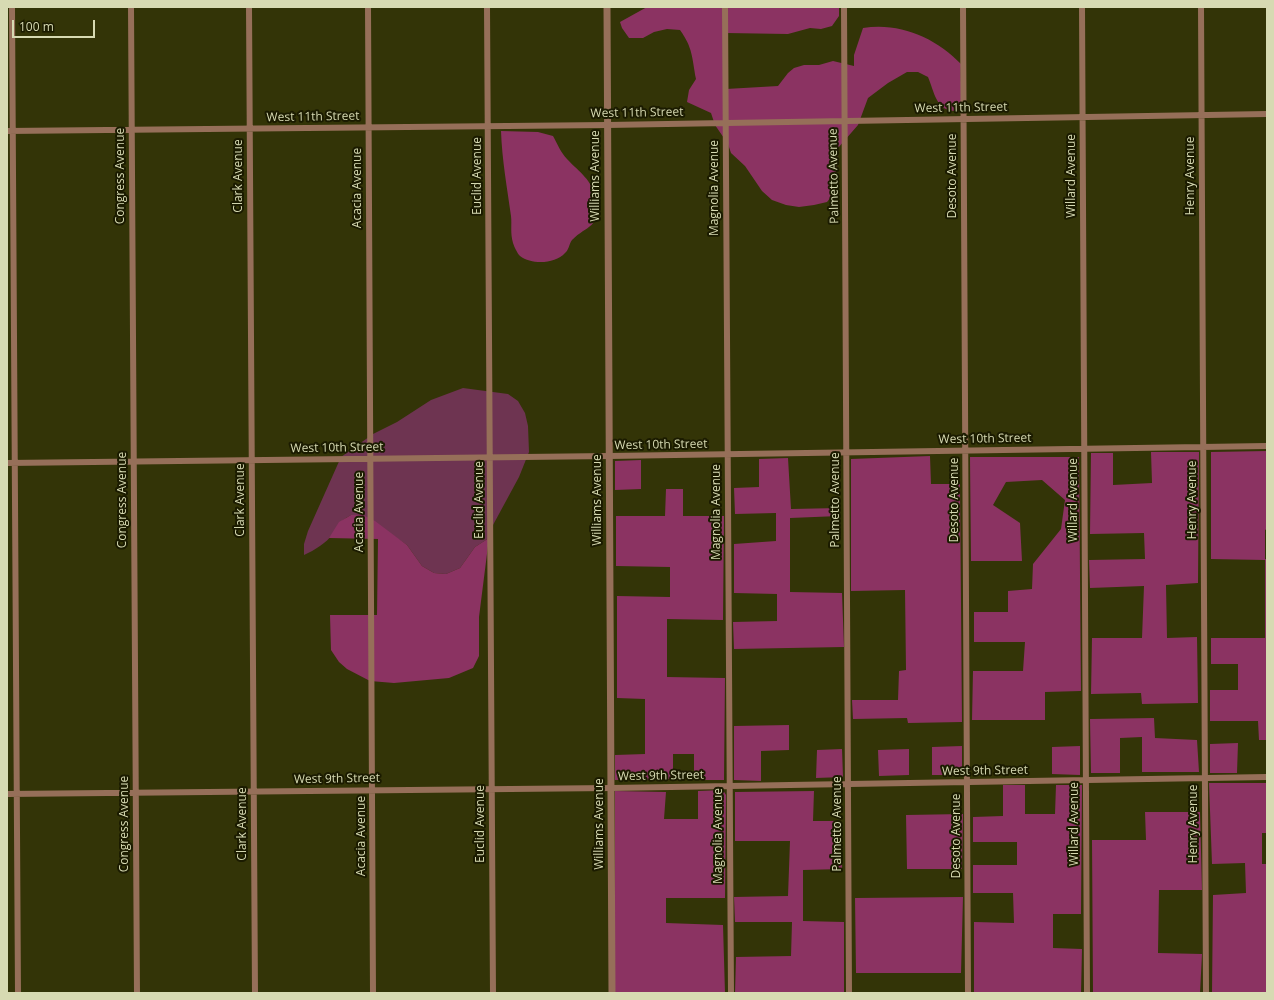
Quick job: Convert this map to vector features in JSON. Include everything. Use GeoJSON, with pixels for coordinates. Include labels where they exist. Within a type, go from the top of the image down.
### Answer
{"type":"FeatureCollection","features":[{"type":"Feature","properties":{"kind":"street"},"geometry":{"type":"LineString","coordinates":[[12,7],[10,131],[18,993]]}},
{"type":"Feature","properties":{"kind":"street","name":"Congress Avenue"},"geometry":{"type":"LineString","coordinates":[[130,7],[137,993]]}},
{"type":"Feature","properties":{"kind":"street","name":"Clark Avenue"},"geometry":{"type":"LineString","coordinates":[[249,7],[255,993]]}},
{"type":"Feature","properties":{"kind":"street","name":"Acacia Avenue"},"geometry":{"type":"LineString","coordinates":[[368,7],[373,993]]}},
{"type":"Feature","properties":{"kind":"street","name":"Euclid Avenue"},"geometry":{"type":"LineString","coordinates":[[488,7],[493,993]]}},
{"type":"Feature","properties":{"kind":"street","name":"Williams Avenue"},"geometry":{"type":"LineString","coordinates":[[607,7],[612,993]]}},
{"type":"Feature","properties":{"kind":"street","name":"Magnolia Avenue"},"geometry":{"type":"LineString","coordinates":[[725,7],[730,993]]}},
{"type":"Feature","properties":{"kind":"street","name":"Palmetto Avenue"},"geometry":{"type":"LineString","coordinates":[[844,7],[850,993]]}},
{"type":"Feature","properties":{"kind":"street","name":"Desoto Avenue"},"geometry":{"type":"LineString","coordinates":[[963,7],[968,993]]}},
{"type":"Feature","properties":{"kind":"street","name":"Willard Avenue"},"geometry":{"type":"LineString","coordinates":[[1082,7],[1087,993]]}},
{"type":"Feature","properties":{"kind":"street","name":"Henry Avenue"},"geometry":{"type":"LineString","coordinates":[[1201,7],[1206,993]]}},
{"type":"Feature","properties":{"kind":"street","name":"West 11th Street"},"geometry":{"type":"LineString","coordinates":[[10,131],[607,125],[1267,114]]}},
{"type":"Feature","properties":{"kind":"street","name":"West 10th Street"},"geometry":{"type":"LineString","coordinates":[[7,462],[490,458],[1267,446]]}},
{"type":"Feature","properties":{"kind":"street","name":"West 9th Street"},"geometry":{"type":"LineString","coordinates":[[7,794],[611,788],[1267,777]]}},
{"type":"Feature","properties":{"kind":"shaded area"},"geometry":{"type":"Polygon","coordinates":[[[647,7],[839,7],[839,16],[832,26],[821,29],[810,28],[788,34],[726,33],[726,89],[778,86],[794,68],[804,65],[819,65],[833,61],[854,66],[854,55],[863,28],[890,27],[916,34],[929,40],[961,64],[962,105],[955,111],[944,108],[934,94],[928,77],[918,72],[907,72],[888,83],[868,98],[858,125],[838,148],[835,192],[827,202],[799,207],[786,205],[772,200],[762,191],[745,166],[731,153],[728,144],[715,125],[711,113],[687,102],[689,90],[696,79],[690,48],[680,30],[667,29],[654,32],[643,38],[629,38],[620,22],[647,7]]]}},
{"type":"Feature","properties":{"kind":"shaded area"},"geometry":{"type":"Polygon","coordinates":[[[501,131],[538,132],[553,136],[565,157],[585,177],[592,187],[597,209],[595,221],[572,240],[568,249],[561,257],[543,262],[531,261],[520,256],[514,246],[501,131]]]}},
{"type":"Feature","properties":{"kind":"shaded area"},"geometry":{"type":"Polygon","coordinates":[[[463,388],[508,394],[518,401],[525,413],[528,426],[529,452],[519,477],[493,525],[489,538],[475,547],[460,568],[446,574],[434,573],[422,566],[407,545],[385,530],[351,515],[342,521],[333,534],[324,543],[304,555],[304,544],[308,531],[341,457],[373,434],[397,422],[431,400],[463,388]]]}},
{"type":"Feature","properties":{"kind":"shaded area"},"geometry":{"type":"Polygon","coordinates":[[[1267,451],[1267,529],[1265,530],[1265,559],[1267,559],[1267,740],[1259,740],[1258,721],[1210,721],[1210,690],[1238,690],[1238,664],[1211,664],[1211,638],[1265,638],[1265,560],[1211,559],[1211,452],[1267,451]]]}},
{"type":"Feature","properties":{"kind":"shaded area"},"geometry":{"type":"Polygon","coordinates":[[[1151,452],[1199,452],[1198,583],[1166,585],[1167,638],[1197,637],[1198,703],[1142,704],[1141,693],[1091,694],[1092,638],[1142,638],[1144,586],[1090,588],[1089,560],[1145,559],[1144,533],[1090,534],[1091,453],[1113,453],[1113,485],[1152,483],[1151,452]]]}},
{"type":"Feature","properties":{"kind":"shaded area"},"geometry":{"type":"Polygon","coordinates":[[[930,456],[931,484],[960,484],[962,722],[908,723],[907,718],[853,719],[852,700],[898,700],[899,671],[906,670],[905,590],[851,591],[851,459],[930,456]]]}},
{"type":"Feature","properties":{"kind":"shaded area"},"geometry":{"type":"Polygon","coordinates":[[[970,457],[1079,457],[1081,691],[1045,692],[1045,720],[972,720],[973,671],[1023,671],[1025,642],[974,642],[974,612],[1008,612],[1008,591],[1032,589],[1033,564],[1061,529],[1065,500],[1042,480],[1006,482],[993,505],[1020,523],[1022,561],[971,561],[970,457]]]}},
{"type":"Feature","properties":{"kind":"shaded area"},"geometry":{"type":"Polygon","coordinates":[[[788,458],[791,509],[839,508],[839,516],[790,518],[790,592],[842,593],[844,647],[734,649],[733,622],[777,621],[777,594],[734,593],[734,544],[776,541],[776,513],[735,514],[734,488],[759,487],[759,459],[788,458]]]}},
{"type":"Feature","properties":{"kind":"shaded area"},"geometry":{"type":"Polygon","coordinates":[[[641,460],[641,489],[615,490],[615,461],[641,460]]]}},
{"type":"Feature","properties":{"kind":"shaded area"},"geometry":{"type":"Polygon","coordinates":[[[666,489],[683,489],[683,516],[724,516],[723,620],[667,619],[667,677],[725,678],[724,780],[694,780],[694,754],[673,754],[673,779],[615,780],[615,755],[645,754],[645,699],[617,698],[617,596],[670,597],[670,567],[616,566],[616,516],[665,516],[666,489]]]}},
{"type":"Feature","properties":{"kind":"shaded area"},"geometry":{"type":"Polygon","coordinates":[[[351,515],[363,515],[375,521],[407,545],[422,566],[434,573],[446,574],[460,568],[475,547],[489,538],[479,617],[479,656],[473,668],[449,678],[394,683],[370,681],[347,669],[339,662],[331,650],[330,615],[377,615],[378,539],[329,538],[339,522],[351,515]]]}},
{"type":"Feature","properties":{"kind":"shaded area"},"geometry":{"type":"Polygon","coordinates":[[[1154,718],[1155,738],[1197,740],[1199,772],[1142,772],[1142,737],[1120,738],[1120,773],[1091,773],[1090,719],[1154,718]]]}},
{"type":"Feature","properties":{"kind":"shaded area"},"geometry":{"type":"Polygon","coordinates":[[[789,725],[789,750],[761,751],[761,781],[734,780],[734,726],[789,725]]]}},
{"type":"Feature","properties":{"kind":"shaded area"},"geometry":{"type":"Polygon","coordinates":[[[1238,743],[1237,773],[1210,773],[1210,744],[1238,743]]]}},
{"type":"Feature","properties":{"kind":"shaded area"},"geometry":{"type":"Polygon","coordinates":[[[962,746],[962,775],[932,775],[932,747],[962,746]]]}},
{"type":"Feature","properties":{"kind":"shaded area"},"geometry":{"type":"Polygon","coordinates":[[[1080,746],[1080,775],[1052,774],[1052,747],[1080,746]]]}},
{"type":"Feature","properties":{"kind":"shaded area"},"geometry":{"type":"Polygon","coordinates":[[[842,749],[843,777],[816,778],[817,750],[842,749]]]}},
{"type":"Feature","properties":{"kind":"shaded area"},"geometry":{"type":"Polygon","coordinates":[[[909,749],[909,775],[879,776],[878,750],[909,749]]]}},
{"type":"Feature","properties":{"kind":"shaded area"},"geometry":{"type":"Polygon","coordinates":[[[1209,783],[1267,783],[1267,833],[1262,833],[1262,864],[1267,864],[1267,993],[1212,993],[1213,895],[1246,893],[1245,863],[1212,864],[1209,783]]]}},
{"type":"Feature","properties":{"kind":"shaded area"},"geometry":{"type":"Polygon","coordinates":[[[1003,785],[1025,785],[1025,814],[1055,814],[1056,785],[1082,785],[1081,914],[1053,914],[1053,948],[1082,949],[1081,993],[974,993],[974,922],[1014,923],[1013,893],[973,893],[973,865],[1017,865],[1017,842],[973,842],[973,817],[1003,816],[1003,785]]]}},
{"type":"Feature","properties":{"kind":"shaded area"},"geometry":{"type":"Polygon","coordinates":[[[723,790],[726,795],[725,898],[666,898],[666,923],[723,925],[725,993],[615,993],[615,791],[666,792],[664,819],[698,819],[698,791],[723,790]]]}},
{"type":"Feature","properties":{"kind":"shaded area"},"geometry":{"type":"Polygon","coordinates":[[[814,791],[813,821],[841,821],[842,869],[803,870],[803,921],[844,922],[844,993],[735,993],[736,957],[791,956],[792,922],[735,922],[734,897],[788,896],[790,841],[735,841],[735,792],[814,791]]]}},
{"type":"Feature","properties":{"kind":"shaded area"},"geometry":{"type":"Polygon","coordinates":[[[1145,812],[1200,812],[1202,890],[1159,890],[1158,953],[1202,954],[1200,993],[1093,993],[1092,840],[1146,840],[1145,812]]]}},
{"type":"Feature","properties":{"kind":"shaded area"},"geometry":{"type":"Polygon","coordinates":[[[963,814],[962,869],[907,869],[906,815],[963,814]]]}},
{"type":"Feature","properties":{"kind":"shaded area"},"geometry":{"type":"Polygon","coordinates":[[[963,897],[961,973],[856,973],[855,898],[963,897]]]}}]}
